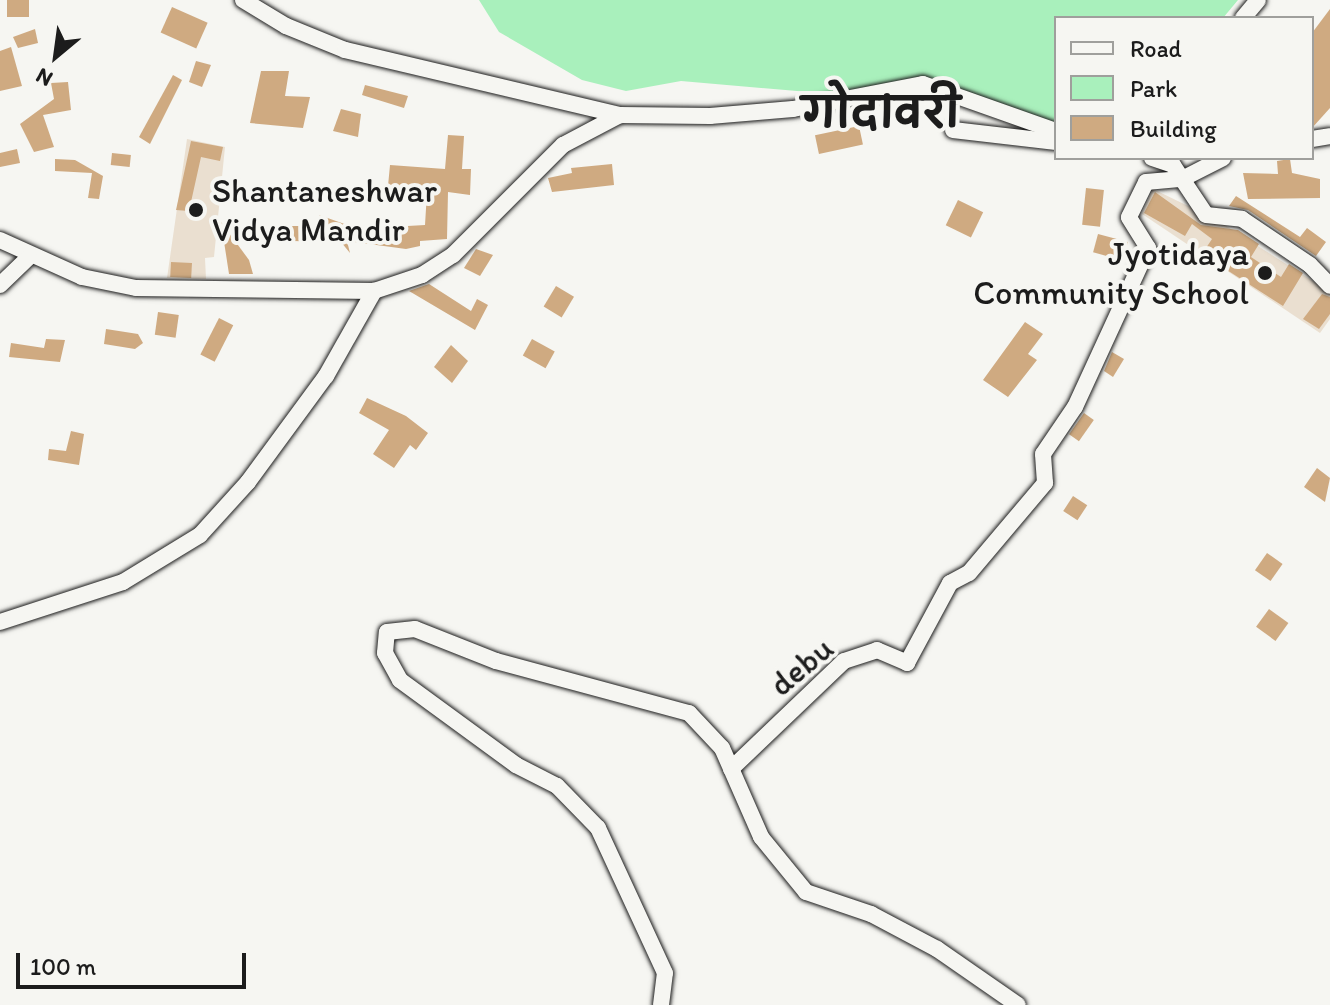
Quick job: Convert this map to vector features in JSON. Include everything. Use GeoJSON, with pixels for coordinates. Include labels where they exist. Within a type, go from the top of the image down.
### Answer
{"type":"FeatureCollection","features":[{"type":"Feature","properties":{"kind":"street"},"geometry":{"type":"LineString","coordinates":[[243,0],[286,26],[345,50],[620,115],[710,116],[793,109],[923,84],[1054,130]]}},
{"type":"Feature","properties":{"kind":"street"},"geometry":{"type":"LineString","coordinates":[[1245,16],[1258,0]]}},
{"type":"Feature","properties":{"kind":"street"},"geometry":{"type":"LineString","coordinates":[[0,240],[29,257],[82,277],[136,288],[374,291],[422,275],[453,255],[563,145],[620,115]]}},
{"type":"Feature","properties":{"kind":"street"},"geometry":{"type":"LineString","coordinates":[[953,130],[1054,142]]}},
{"type":"Feature","properties":{"kind":"street"},"geometry":{"type":"LineString","coordinates":[[1158,160],[1173,165],[1206,215],[1242,219],[1310,265],[1330,286]]}},
{"type":"Feature","properties":{"kind":"street"},"geometry":{"type":"LineString","coordinates":[[1182,179],[1219,160]]}},
{"type":"Feature","properties":{"kind":"street","name":"debu"},"geometry":{"type":"LineString","coordinates":[[731,769],[844,661],[877,650],[907,663],[936,603],[950,583],[969,573],[1045,483],[1043,454],[1075,407],[1148,248],[1129,217],[1146,182],[1182,179]]}},
{"type":"Feature","properties":{"kind":"street"},"geometry":{"type":"LineString","coordinates":[[0,285],[29,257]]}},
{"type":"Feature","properties":{"kind":"street"},"geometry":{"type":"LineString","coordinates":[[0,622],[123,582],[200,535],[248,482],[326,376],[374,291]]}},
{"type":"Feature","properties":{"kind":"street"},"geometry":{"type":"LineString","coordinates":[[661,1005],[665,973],[598,828],[557,786],[516,765],[400,680],[385,653],[387,632],[415,629],[496,661],[689,713],[722,748],[761,837],[806,892],[871,914],[911,935],[1018,1005]]}},
{"type":"Feature","properties":{"kind":"shaded area","name":"Shantaneshwar Vidya Mandir"},"geometry":{"type":"Polygon","coordinates":[[[187,139],[225,147],[214,257],[205,258],[206,279],[167,278],[187,139]]]}},
{"type":"Feature","properties":{"kind":"shaded area","name":"Jyotidaya Community School"},"geometry":{"type":"Polygon","coordinates":[[[1153,189],[1217,220],[1330,292],[1330,319],[1320,333],[1142,214],[1153,189]]]}},
{"type":"Feature","properties":{"kind":"green space"},"geometry":{"type":"Polygon","coordinates":[[[479,0],[1238,0],[1225,16],[1054,16],[1054,125],[972,106],[681,81],[626,91],[582,80],[499,32],[479,0]]]}},
{"type":"Feature","properties":{"kind":"building"},"geometry":{"type":"Polygon","coordinates":[[[7,0],[29,0],[29,17],[7,17],[7,0]]]}},
{"type":"Feature","properties":{"kind":"building"},"geometry":{"type":"Polygon","coordinates":[[[172,7],[208,23],[196,48],[161,33],[172,7]]]}},
{"type":"Feature","properties":{"kind":"building"},"geometry":{"type":"Polygon","coordinates":[[[1330,9],[1330,108],[1314,126],[1314,30],[1330,9]]]}},
{"type":"Feature","properties":{"kind":"building"},"geometry":{"type":"Polygon","coordinates":[[[35,29],[38,43],[18,48],[13,37],[35,29]]]}},
{"type":"Feature","properties":{"kind":"building"},"geometry":{"type":"Polygon","coordinates":[[[11,47],[22,86],[0,91],[0,51],[11,47]]]}},
{"type":"Feature","properties":{"kind":"building"},"geometry":{"type":"Polygon","coordinates":[[[196,61],[211,65],[202,87],[189,82],[196,61]]]}},
{"type":"Feature","properties":{"kind":"building"},"geometry":{"type":"Polygon","coordinates":[[[261,71],[289,71],[285,96],[310,97],[303,128],[250,123],[261,71]]]}},
{"type":"Feature","properties":{"kind":"building"},"geometry":{"type":"Polygon","coordinates":[[[173,75],[182,80],[150,144],[139,137],[173,75]]]}},
{"type":"Feature","properties":{"kind":"building"},"geometry":{"type":"Polygon","coordinates":[[[68,82],[71,110],[43,115],[54,147],[34,152],[20,124],[54,99],[51,83],[68,82]]]}},
{"type":"Feature","properties":{"kind":"building"},"geometry":{"type":"Polygon","coordinates":[[[365,85],[408,96],[404,108],[362,95],[365,85]]]}},
{"type":"Feature","properties":{"kind":"building"},"geometry":{"type":"Polygon","coordinates":[[[341,109],[361,114],[358,137],[333,131],[341,109]]]}},
{"type":"Feature","properties":{"kind":"building"},"geometry":{"type":"Polygon","coordinates":[[[859,126],[863,145],[819,154],[815,135],[859,126]]]}},
{"type":"Feature","properties":{"kind":"building"},"geometry":{"type":"Polygon","coordinates":[[[448,135],[464,136],[462,169],[471,169],[470,195],[448,192],[447,239],[420,241],[420,246],[406,249],[347,241],[350,253],[341,242],[244,240],[245,226],[329,226],[319,215],[373,234],[373,228],[425,225],[427,192],[388,186],[390,165],[445,169],[448,135]]]}},
{"type":"Feature","properties":{"kind":"building"},"geometry":{"type":"Polygon","coordinates":[[[191,141],[223,147],[220,161],[201,157],[189,211],[176,210],[191,141]]]}},
{"type":"Feature","properties":{"kind":"building"},"geometry":{"type":"Polygon","coordinates":[[[17,149],[20,163],[0,167],[0,153],[17,149]]]}},
{"type":"Feature","properties":{"kind":"building"},"geometry":{"type":"Polygon","coordinates":[[[112,153],[131,155],[130,167],[111,165],[112,153]]]}},
{"type":"Feature","properties":{"kind":"building"},"geometry":{"type":"Polygon","coordinates":[[[55,159],[75,160],[103,176],[99,199],[88,198],[92,173],[55,171],[55,159]]]}},
{"type":"Feature","properties":{"kind":"building"},"geometry":{"type":"Polygon","coordinates":[[[1290,160],[1292,173],[1320,179],[1320,198],[1248,199],[1243,173],[1278,174],[1277,161],[1290,160]]]}},
{"type":"Feature","properties":{"kind":"building"},"geometry":{"type":"Polygon","coordinates":[[[612,164],[614,185],[552,192],[548,178],[572,173],[571,168],[612,164]]]}},
{"type":"Feature","properties":{"kind":"building"},"geometry":{"type":"Polygon","coordinates":[[[1086,188],[1104,190],[1100,227],[1082,225],[1086,188]]]}},
{"type":"Feature","properties":{"kind":"building"},"geometry":{"type":"Polygon","coordinates":[[[1155,192],[1201,225],[1238,230],[1259,244],[1251,257],[1281,277],[1289,264],[1303,273],[1283,306],[1202,254],[1212,239],[1192,224],[1185,236],[1144,213],[1155,192]]]}},
{"type":"Feature","properties":{"kind":"building"},"geometry":{"type":"Polygon","coordinates":[[[1236,196],[1300,237],[1307,228],[1326,242],[1316,256],[1248,210],[1229,206],[1236,196]]]}},
{"type":"Feature","properties":{"kind":"building"},"geometry":{"type":"Polygon","coordinates":[[[958,200],[983,212],[971,237],[946,225],[958,200]]]}},
{"type":"Feature","properties":{"kind":"building"},"geometry":{"type":"Polygon","coordinates":[[[221,222],[249,260],[253,274],[229,274],[221,222]]]}},
{"type":"Feature","properties":{"kind":"building"},"geometry":{"type":"Polygon","coordinates":[[[1098,234],[1128,242],[1123,260],[1093,252],[1098,234]]]}},
{"type":"Feature","properties":{"kind":"building"},"geometry":{"type":"Polygon","coordinates":[[[476,249],[493,255],[480,276],[464,268],[476,249]]]}},
{"type":"Feature","properties":{"kind":"building"},"geometry":{"type":"Polygon","coordinates":[[[171,262],[192,263],[191,278],[170,277],[171,262]]]}},
{"type":"Feature","properties":{"kind":"building"},"geometry":{"type":"Polygon","coordinates":[[[429,284],[471,311],[477,299],[488,305],[475,330],[409,291],[429,284]]]}},
{"type":"Feature","properties":{"kind":"building"},"geometry":{"type":"Polygon","coordinates":[[[556,286],[574,297],[562,317],[544,307],[556,286]]]}},
{"type":"Feature","properties":{"kind":"building"},"geometry":{"type":"Polygon","coordinates":[[[1322,294],[1330,297],[1330,314],[1319,329],[1303,319],[1322,294]]]}},
{"type":"Feature","properties":{"kind":"building"},"geometry":{"type":"Polygon","coordinates":[[[158,312],[179,315],[176,338],[155,335],[158,312]]]}},
{"type":"Feature","properties":{"kind":"building"},"geometry":{"type":"Polygon","coordinates":[[[219,318],[233,325],[215,362],[200,355],[219,318]]]}},
{"type":"Feature","properties":{"kind":"building"},"geometry":{"type":"Polygon","coordinates":[[[1025,322],[1043,334],[1028,354],[1037,360],[1008,397],[983,380],[1025,322]]]}},
{"type":"Feature","properties":{"kind":"building"},"geometry":{"type":"Polygon","coordinates":[[[106,329],[138,334],[143,343],[135,349],[104,344],[106,329]]]}},
{"type":"Feature","properties":{"kind":"building"},"geometry":{"type":"Polygon","coordinates":[[[46,339],[65,340],[60,362],[9,357],[11,343],[44,348],[46,339]]]}},
{"type":"Feature","properties":{"kind":"building"},"geometry":{"type":"Polygon","coordinates":[[[532,339],[555,352],[546,368],[523,356],[532,339]]]}},
{"type":"Feature","properties":{"kind":"building"},"geometry":{"type":"Polygon","coordinates":[[[451,345],[468,361],[452,383],[434,367],[451,345]]]}},
{"type":"Feature","properties":{"kind":"building"},"geometry":{"type":"Polygon","coordinates":[[[1112,352],[1124,359],[1113,377],[1104,371],[1112,352]]]}},
{"type":"Feature","properties":{"kind":"building"},"geometry":{"type":"Polygon","coordinates":[[[367,398],[406,416],[428,433],[416,450],[410,445],[394,468],[373,454],[389,430],[359,413],[367,398]]]}},
{"type":"Feature","properties":{"kind":"building"},"geometry":{"type":"Polygon","coordinates":[[[1084,413],[1094,420],[1079,441],[1069,434],[1084,413]]]}},
{"type":"Feature","properties":{"kind":"building"},"geometry":{"type":"Polygon","coordinates":[[[71,431],[84,434],[79,465],[48,460],[49,449],[66,451],[71,431]]]}},
{"type":"Feature","properties":{"kind":"building"},"geometry":{"type":"Polygon","coordinates":[[[1317,468],[1330,478],[1325,502],[1304,487],[1317,468]]]}},
{"type":"Feature","properties":{"kind":"building"},"geometry":{"type":"Polygon","coordinates":[[[1073,496],[1087,505],[1077,520],[1063,511],[1073,496]]]}},
{"type":"Feature","properties":{"kind":"building"},"geometry":{"type":"Polygon","coordinates":[[[1267,553],[1283,564],[1271,581],[1255,570],[1267,553]]]}},
{"type":"Feature","properties":{"kind":"building"},"geometry":{"type":"Polygon","coordinates":[[[1269,609],[1288,623],[1275,641],[1256,627],[1269,609]]]}},
{"type":"Feature","properties":{"kind":"place","name":"Shantaneshwar Vidya Mandir"},"geometry":{"type":"Point","coordinates":[196,210]}},
{"type":"Feature","properties":{"kind":"place","name":"Jyotidaya Community School"},"geometry":{"type":"Point","coordinates":[1265,273]}},
{"type":"Feature","properties":{"kind":"district","name":"गोदावरी"},"geometry":{"type":"Point","coordinates":[881,113]}}]}
